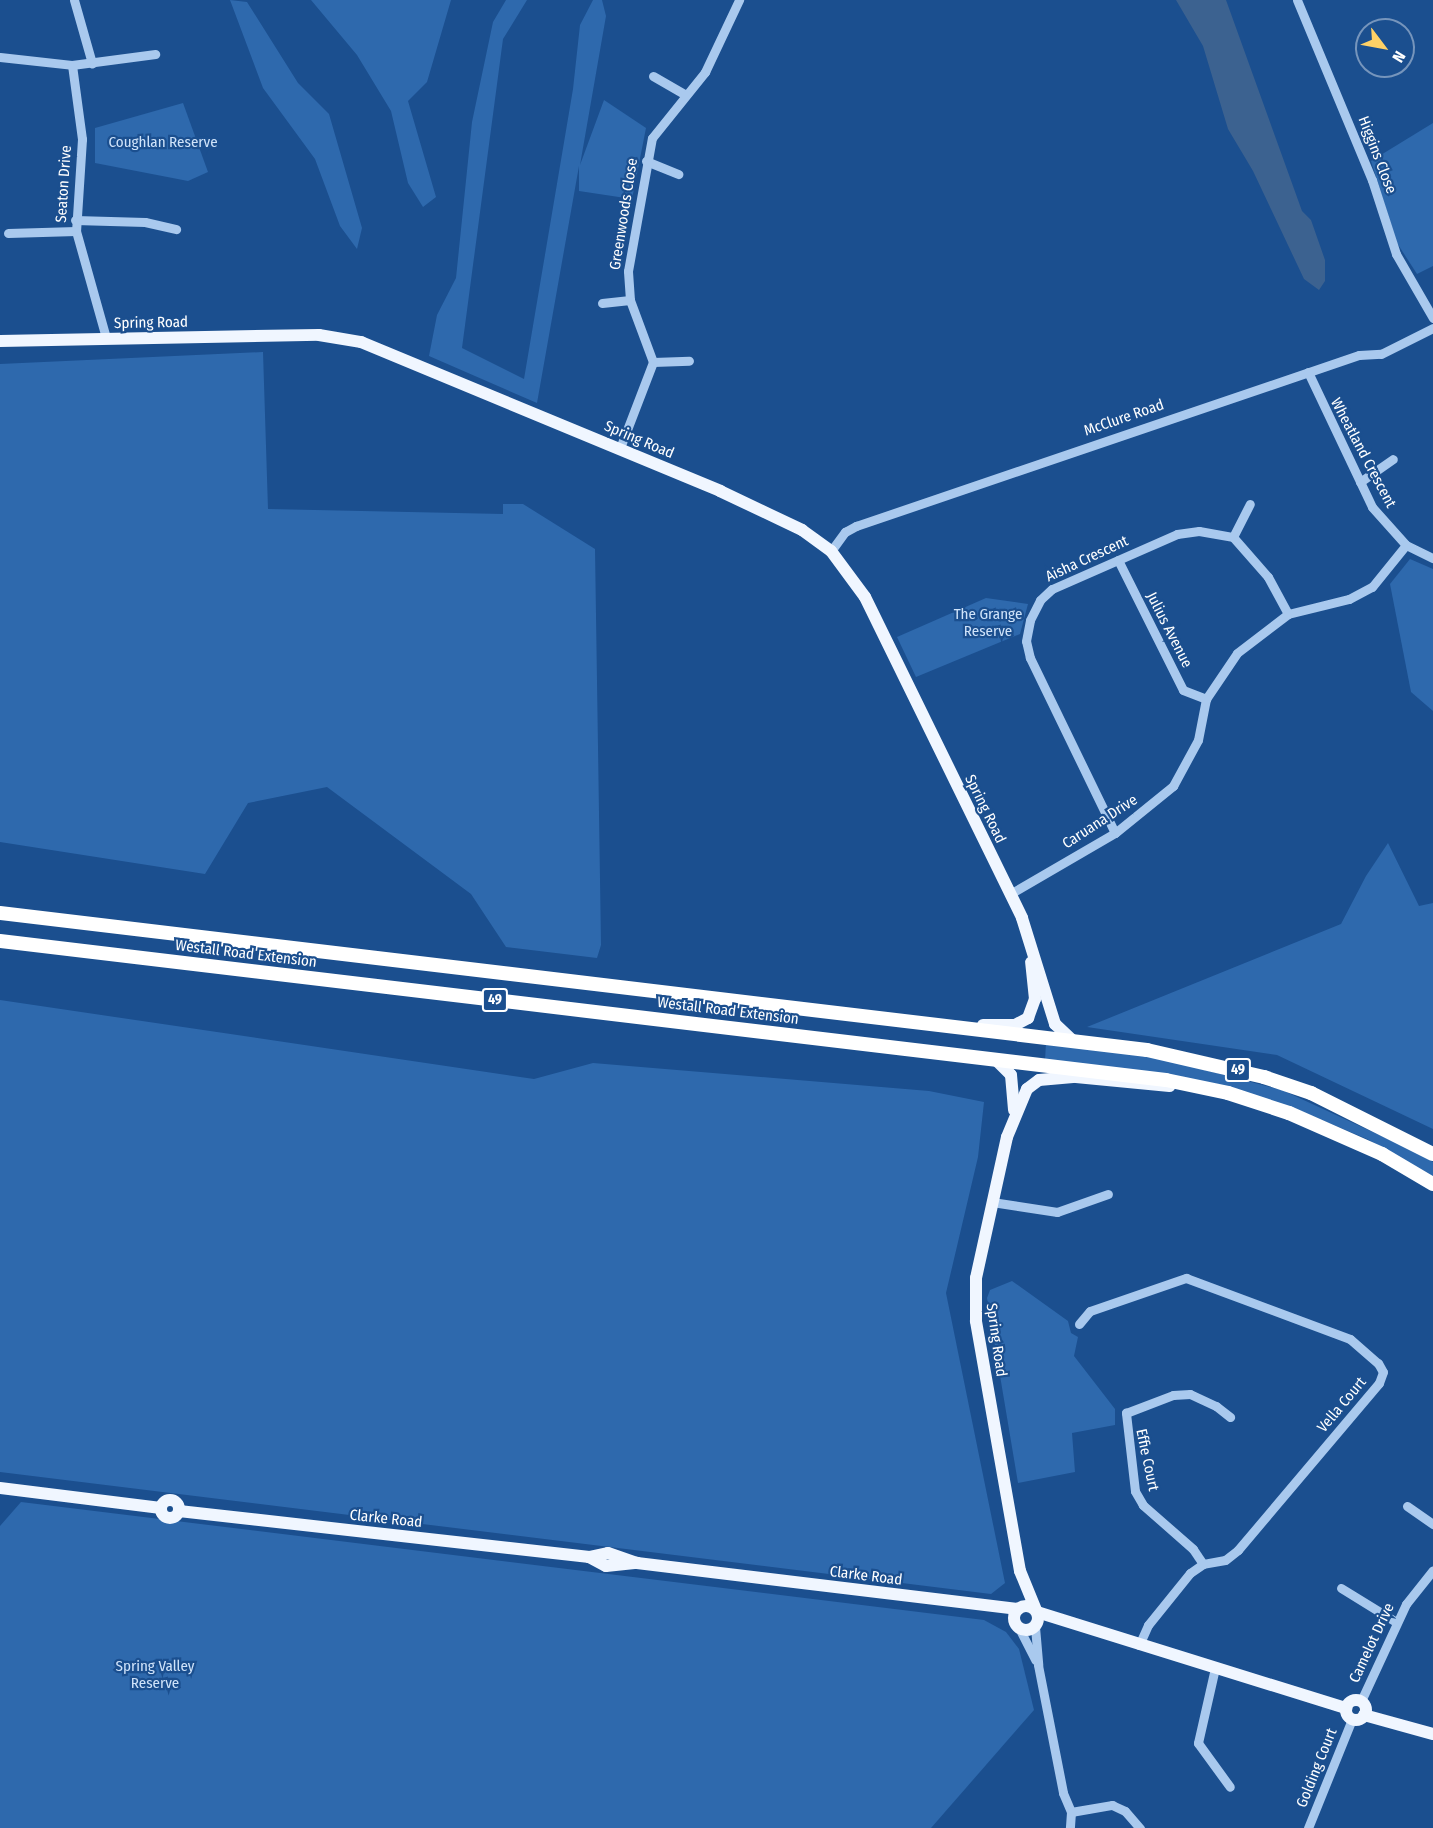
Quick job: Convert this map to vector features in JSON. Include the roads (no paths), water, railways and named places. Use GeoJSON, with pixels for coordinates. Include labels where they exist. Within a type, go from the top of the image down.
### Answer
{"type":"FeatureCollection","features":[{"type":"Feature","properties":{"kind":"highway","name":"Westall Road Extension"},"geometry":{"type":"LineString","coordinates":[[0,913],[1158,1053],[1264,1077],[1339,1104],[1433,1154]]}},
{"type":"Feature","properties":{"kind":"highway","name":"Westall Road Extension"},"geometry":{"type":"LineString","coordinates":[[0,941],[1191,1085],[1259,1102],[1315,1123],[1433,1184]]}},
{"type":"Feature","properties":{"kind":"highway"},"geometry":{"type":"LineString","coordinates":[[1395,1132],[1433,1144]]}},
{"type":"Feature","properties":{"kind":"main road","name":"Spring Road"},"geometry":{"type":"LineString","coordinates":[[0,341],[319,335],[361,342],[620,448],[781,518],[831,551],[865,597],[1010,894],[1028,937],[1055,1024],[1072,1041]]}},
{"type":"Feature","properties":{"kind":"main road","name":"Spring Road"},"geometry":{"type":"LineString","coordinates":[[919,1023],[1005,1026],[1028,1018],[1035,999],[1028,937]]}},
{"type":"Feature","properties":{"kind":"main road","name":"Spring Road"},"geometry":{"type":"LineString","coordinates":[[996,1060],[1008,1069],[1013,1081],[1014,1115],[976,1278],[976,1322],[1020,1571],[1019,1608]]}},
{"type":"Feature","properties":{"kind":"main road","name":"Spring Road"},"geometry":{"type":"LineString","coordinates":[[1014,1115],[1034,1082],[1076,1077],[1152,1085],[1191,1085]]}},
{"type":"Feature","properties":{"kind":"main road","name":"Clarke Road"},"geometry":{"type":"LineString","coordinates":[[0,1488],[161,1508],[170,1518],[179,1511],[589,1557],[606,1566],[637,1563],[985,1607],[1019,1608]]}},
{"type":"Feature","properties":{"kind":"main road","name":"Spring Road"},"geometry":{"type":"LineString","coordinates":[[1020,1571],[1036,1611]]}},
{"type":"Feature","properties":{"kind":"main road"},"geometry":{"type":"LineString","coordinates":[[1066,1623],[1035,1626],[1027,1630],[1017,1627],[1014,1615],[1019,1608],[1028,1606],[1066,1623],[1215,1668],[1354,1714],[1433,1734]]}},
{"type":"Feature","properties":{"kind":"main road","name":"Clarke Road"},"geometry":{"type":"LineString","coordinates":[[985,1607],[1017,1627]]}},
{"type":"Feature","properties":{"kind":"main road"},"geometry":{"type":"LineString","coordinates":[[1035,1626],[1036,1611]]}},
{"type":"Feature","properties":{"kind":"main road"},"geometry":{"type":"LineString","coordinates":[[1354,1714],[1365,1706],[1360,1701]]}},
{"type":"Feature","properties":{"kind":"street"},"geometry":{"type":"LineString","coordinates":[[74,0],[93,63]]}},
{"type":"Feature","properties":{"kind":"street","name":"Greenwoods Close"},"geometry":{"type":"LineString","coordinates":[[653,362],[630,300],[628,271],[646,161],[652,138],[705,72],[739,0]]}},
{"type":"Feature","properties":{"kind":"street","name":"Higgins Close"},"geometry":{"type":"LineString","coordinates":[[1297,0],[1372,180],[1396,254],[1433,318]]}},
{"type":"Feature","properties":{"kind":"street"},"geometry":{"type":"LineString","coordinates":[[0,57],[72,65],[155,54]]}},
{"type":"Feature","properties":{"kind":"street","name":"Seaton Drive"},"geometry":{"type":"LineString","coordinates":[[72,65],[82,139],[76,231],[106,338]]}},
{"type":"Feature","properties":{"kind":"street"},"geometry":{"type":"LineString","coordinates":[[653,76],[686,95]]}},
{"type":"Feature","properties":{"kind":"street"},"geometry":{"type":"LineString","coordinates":[[646,161],[679,174]]}},
{"type":"Feature","properties":{"kind":"street"},"geometry":{"type":"LineString","coordinates":[[75,220],[145,222],[176,229]]}},
{"type":"Feature","properties":{"kind":"street"},"geometry":{"type":"LineString","coordinates":[[8,233],[76,231]]}},
{"type":"Feature","properties":{"kind":"street"},"geometry":{"type":"LineString","coordinates":[[602,303],[630,300]]}},
{"type":"Feature","properties":{"kind":"street","name":"McClure Road"},"geometry":{"type":"LineString","coordinates":[[831,551],[845,532],[856,526],[1359,355],[1381,354],[1433,328]]}},
{"type":"Feature","properties":{"kind":"street"},"geometry":{"type":"LineString","coordinates":[[620,448],[653,362],[689,362]]}},
{"type":"Feature","properties":{"kind":"street","name":"Wheatland Crescent"},"geometry":{"type":"LineString","coordinates":[[1308,372],[1372,507],[1406,545],[1433,558]]}},
{"type":"Feature","properties":{"kind":"street"},"geometry":{"type":"LineString","coordinates":[[1360,482],[1394,459]]}},
{"type":"Feature","properties":{"kind":"street"},"geometry":{"type":"LineString","coordinates":[[1250,504],[1233,537],[1268,577],[1288,614]]}},
{"type":"Feature","properties":{"kind":"street","name":"Aisha Crescent"},"geometry":{"type":"LineString","coordinates":[[1115,833],[1030,658],[1026,640],[1030,620],[1040,600],[1052,589],[1178,534],[1199,531],[1233,537]]}},
{"type":"Feature","properties":{"kind":"street","name":"Caruana Drive"},"geometry":{"type":"LineString","coordinates":[[1010,894],[1115,833],[1173,786],[1198,740],[1206,699],[1237,653],[1288,614],[1349,599],[1372,587],[1406,545]]}},
{"type":"Feature","properties":{"kind":"street","name":"Julius Avenue"},"geometry":{"type":"LineString","coordinates":[[1118,560],[1183,690],[1206,699]]}},
{"type":"Feature","properties":{"kind":"street"},"geometry":{"type":"LineString","coordinates":[[992,1202],[1057,1212],[1108,1194]]}},
{"type":"Feature","properties":{"kind":"street","name":"Vella Court"},"geometry":{"type":"LineString","coordinates":[[1079,1324],[1090,1311],[1186,1278],[1350,1340],[1378,1363],[1383,1372],[1379,1383],[1238,1550],[1225,1560],[1203,1564],[1190,1573],[1153,1618],[1139,1645]]}},
{"type":"Feature","properties":{"kind":"street","name":"Effie Court"},"geometry":{"type":"LineString","coordinates":[[1203,1564],[1193,1549],[1143,1505],[1136,1491],[1126,1413],[1173,1395],[1190,1394],[1216,1406],[1230,1417]]}},
{"type":"Feature","properties":{"kind":"street"},"geometry":{"type":"LineString","coordinates":[[1407,1506],[1433,1524]]}},
{"type":"Feature","properties":{"kind":"street","name":"Camelot Drive"},"geometry":{"type":"LineString","coordinates":[[1360,1701],[1396,1622],[1433,1570]]}},
{"type":"Feature","properties":{"kind":"street"},"geometry":{"type":"LineString","coordinates":[[1341,1588],[1396,1622]]}},
{"type":"Feature","properties":{"kind":"street"},"geometry":{"type":"LineString","coordinates":[[1035,1626],[1038,1665],[1063,1793],[1071,1812],[1070,1828]]}},
{"type":"Feature","properties":{"kind":"street"},"geometry":{"type":"LineString","coordinates":[[1017,1627],[1038,1665]]}},
{"type":"Feature","properties":{"kind":"street"},"geometry":{"type":"LineString","coordinates":[[1215,1668],[1198,1743],[1230,1787]]}},
{"type":"Feature","properties":{"kind":"street","name":"Golding Court"},"geometry":{"type":"LineString","coordinates":[[1308,1828],[1354,1714]]}},
{"type":"Feature","properties":{"kind":"street"},"geometry":{"type":"LineString","coordinates":[[1071,1812],[1112,1806],[1125,1811],[1140,1828]]}},
{"type":"Feature","properties":{"kind":"park label","name":"Coughlan Reserve"},"geometry":{"type":"Point","coordinates":[163,143]}},
{"type":"Feature","properties":{"kind":"park label","name":"The Grange Reserve"},"geometry":{"type":"Point","coordinates":[988,622]}},
{"type":"Feature","properties":{"kind":"park label","name":"Spring Valley Reserve"},"geometry":{"type":"Point","coordinates":[155,1674]}}]}
